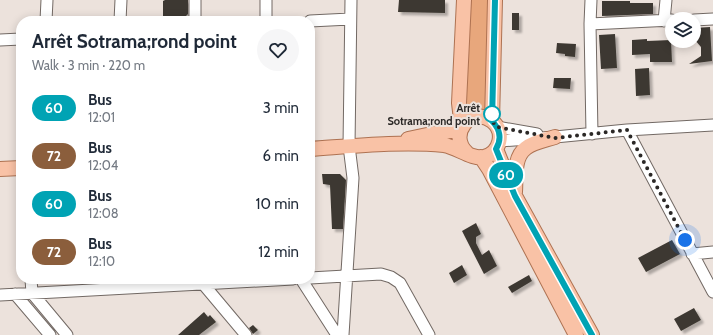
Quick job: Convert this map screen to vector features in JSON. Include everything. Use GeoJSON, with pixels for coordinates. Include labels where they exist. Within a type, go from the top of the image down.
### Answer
{"type":"FeatureCollection","features":[{"type":"Feature","properties":{"kind":"main road"},"geometry":{"type":"LineString","coordinates":[[464,0],[459,103],[461,129],[460,143],[463,149],[474,155],[489,169],[576,335]]}},
{"type":"Feature","properties":{"kind":"main road"},"geometry":{"type":"LineString","coordinates":[[494,124],[495,0]]}},
{"type":"Feature","properties":{"kind":"main road"},"geometry":{"type":"LineString","coordinates":[[390,144],[425,135],[461,129],[467,121],[475,117],[484,117],[494,124],[499,132],[498,145],[515,196],[592,335]]}},
{"type":"Feature","properties":{"kind":"main road"},"geometry":{"type":"LineString","coordinates":[[515,196],[516,167],[521,153],[526,148],[555,138]]}},
{"type":"Feature","properties":{"kind":"main road"},"geometry":{"type":"LineString","coordinates":[[315,149],[390,144],[444,145],[455,147],[474,155],[491,154],[498,145]]}},
{"type":"Feature","properties":{"kind":"main road"},"geometry":{"type":"LineString","coordinates":[[0,169],[16,168]]}},
{"type":"Feature","properties":{"kind":"street"},"geometry":{"type":"LineString","coordinates":[[46,16],[47,0]]}},
{"type":"Feature","properties":{"kind":"street"},"geometry":{"type":"LineString","coordinates":[[120,16],[121,0]]}},
{"type":"Feature","properties":{"kind":"street"},"geometry":{"type":"LineString","coordinates":[[195,0],[195,16]]}},
{"type":"Feature","properties":{"kind":"street"},"geometry":{"type":"LineString","coordinates":[[266,0],[266,16]]}},
{"type":"Feature","properties":{"kind":"street"},"geometry":{"type":"LineString","coordinates":[[343,335],[353,178],[348,146],[351,0]]}},
{"type":"Feature","properties":{"kind":"street"},"geometry":{"type":"LineString","coordinates":[[591,0],[592,134]]}},
{"type":"Feature","properties":{"kind":"street"},"geometry":{"type":"LineString","coordinates":[[666,0],[667,12]]}},
{"type":"Feature","properties":{"kind":"street"},"geometry":{"type":"LineString","coordinates":[[315,21],[350,18]]}},
{"type":"Feature","properties":{"kind":"street"},"geometry":{"type":"LineString","coordinates":[[701,20],[713,19]]}},
{"type":"Feature","properties":{"kind":"street"},"geometry":{"type":"LineString","coordinates":[[590,24],[665,21]]}},
{"type":"Feature","properties":{"kind":"street"},"geometry":{"type":"LineString","coordinates":[[0,40],[16,39]]}},
{"type":"Feature","properties":{"kind":"street"},"geometry":{"type":"LineString","coordinates":[[494,124],[555,138]]}},
{"type":"Feature","properties":{"kind":"street"},"geometry":{"type":"LineString","coordinates":[[498,145],[627,130],[713,125]]}},
{"type":"Feature","properties":{"kind":"street"},"geometry":{"type":"LineString","coordinates":[[627,130],[713,292]]}},
{"type":"Feature","properties":{"kind":"street"},"geometry":{"type":"LineString","coordinates":[[692,254],[713,252]]}},
{"type":"Feature","properties":{"kind":"street"},"geometry":{"type":"LineString","coordinates":[[315,278],[381,274],[391,277],[400,282],[429,335]]}},
{"type":"Feature","properties":{"kind":"street"},"geometry":{"type":"LineString","coordinates":[[31,284],[32,293],[67,335]]}},
{"type":"Feature","properties":{"kind":"street"},"geometry":{"type":"LineString","coordinates":[[0,295],[219,284]]}},
{"type":"Feature","properties":{"kind":"street"},"geometry":{"type":"LineString","coordinates":[[304,284],[337,335]]}},
{"type":"Feature","properties":{"kind":"street"},"geometry":{"type":"LineString","coordinates":[[204,285],[246,335]]}},
{"type":"Feature","properties":{"kind":"street"},"geometry":{"type":"LineString","coordinates":[[16,294],[50,335]]}},
{"type":"Feature","properties":{"kind":"shaded area"},"geometry":{"type":"Polygon","coordinates":[[[467,0],[490,0],[485,112],[464,116],[467,0]]]}},
{"type":"Feature","properties":{"kind":"building"},"geometry":{"type":"Polygon","coordinates":[[[188,0],[188,14],[186,16],[163,16],[163,1],[188,0]]]}},
{"type":"Feature","properties":{"kind":"building"},"geometry":{"type":"Polygon","coordinates":[[[399,0],[445,0],[445,13],[398,12],[399,0]]]}},
{"type":"Feature","properties":{"kind":"building"},"geometry":{"type":"Polygon","coordinates":[[[602,1],[653,3],[653,14],[602,16],[602,1]]]}},
{"type":"Feature","properties":{"kind":"building"},"geometry":{"type":"Polygon","coordinates":[[[512,13],[519,13],[519,30],[512,30],[512,13]]]}},
{"type":"Feature","properties":{"kind":"building"},"geometry":{"type":"Polygon","coordinates":[[[710,27],[712,61],[689,64],[701,56],[701,28],[710,27]]]}},
{"type":"Feature","properties":{"kind":"building"},"geometry":{"type":"Polygon","coordinates":[[[615,34],[617,68],[601,69],[599,35],[615,34]]]}},
{"type":"Feature","properties":{"kind":"building"},"geometry":{"type":"Polygon","coordinates":[[[632,40],[665,40],[665,48],[671,48],[672,62],[650,62],[650,54],[632,55],[632,40]]]}},
{"type":"Feature","properties":{"kind":"building"},"geometry":{"type":"Polygon","coordinates":[[[557,43],[576,44],[575,57],[556,53],[557,43]]]}},
{"type":"Feature","properties":{"kind":"building"},"geometry":{"type":"Polygon","coordinates":[[[649,68],[650,95],[636,96],[635,69],[649,68]]]}},
{"type":"Feature","properties":{"kind":"building"},"geometry":{"type":"Polygon","coordinates":[[[554,78],[571,78],[570,89],[553,88],[554,78]]]}},
{"type":"Feature","properties":{"kind":"building"},"geometry":{"type":"Polygon","coordinates":[[[322,174],[340,174],[346,180],[343,229],[332,229],[330,185],[323,184],[322,174]]]}},
{"type":"Feature","properties":{"kind":"building"},"geometry":{"type":"Polygon","coordinates":[[[476,223],[481,234],[476,237],[476,243],[482,255],[489,250],[497,266],[484,274],[462,231],[476,223]]]}},
{"type":"Feature","properties":{"kind":"building"},"geometry":{"type":"Polygon","coordinates":[[[672,240],[680,254],[646,272],[638,258],[672,240]]]}},
{"type":"Feature","properties":{"kind":"building"},"geometry":{"type":"Polygon","coordinates":[[[462,265],[467,275],[454,283],[449,273],[462,265]]]}},
{"type":"Feature","properties":{"kind":"building"},"geometry":{"type":"Polygon","coordinates":[[[529,275],[532,281],[512,293],[508,287],[529,275]]]}},
{"type":"Feature","properties":{"kind":"building"},"geometry":{"type":"Polygon","coordinates":[[[694,308],[701,320],[681,331],[674,319],[694,308]]]}},
{"type":"Feature","properties":{"kind":"building"},"geometry":{"type":"Polygon","coordinates":[[[204,312],[208,317],[210,315],[216,322],[199,335],[178,335],[204,312]]]}},
{"type":"Feature","properties":{"kind":"building"},"geometry":{"type":"Polygon","coordinates":[[[253,325],[258,330],[253,334],[249,328],[253,325]]]}},
{"type":"Feature","properties":{"kind":"bus line","name":"60"},"geometry":{"type":"LineString","coordinates":[[495,0],[492,121],[497,127],[500,138],[496,149],[515,196],[592,335]]}},
{"type":"Feature","properties":{"kind":"place","name":"Arrêt Sotrama;rond point"},"geometry":{"type":"Point","coordinates":[492,114]}},
{"type":"Feature","properties":{"kind":"route"},"geometry":{"type":"LineString","coordinates":[[492,114],[492,108],[492,121],[497,127],[555,138],[627,130],[685,240]]}}]}
